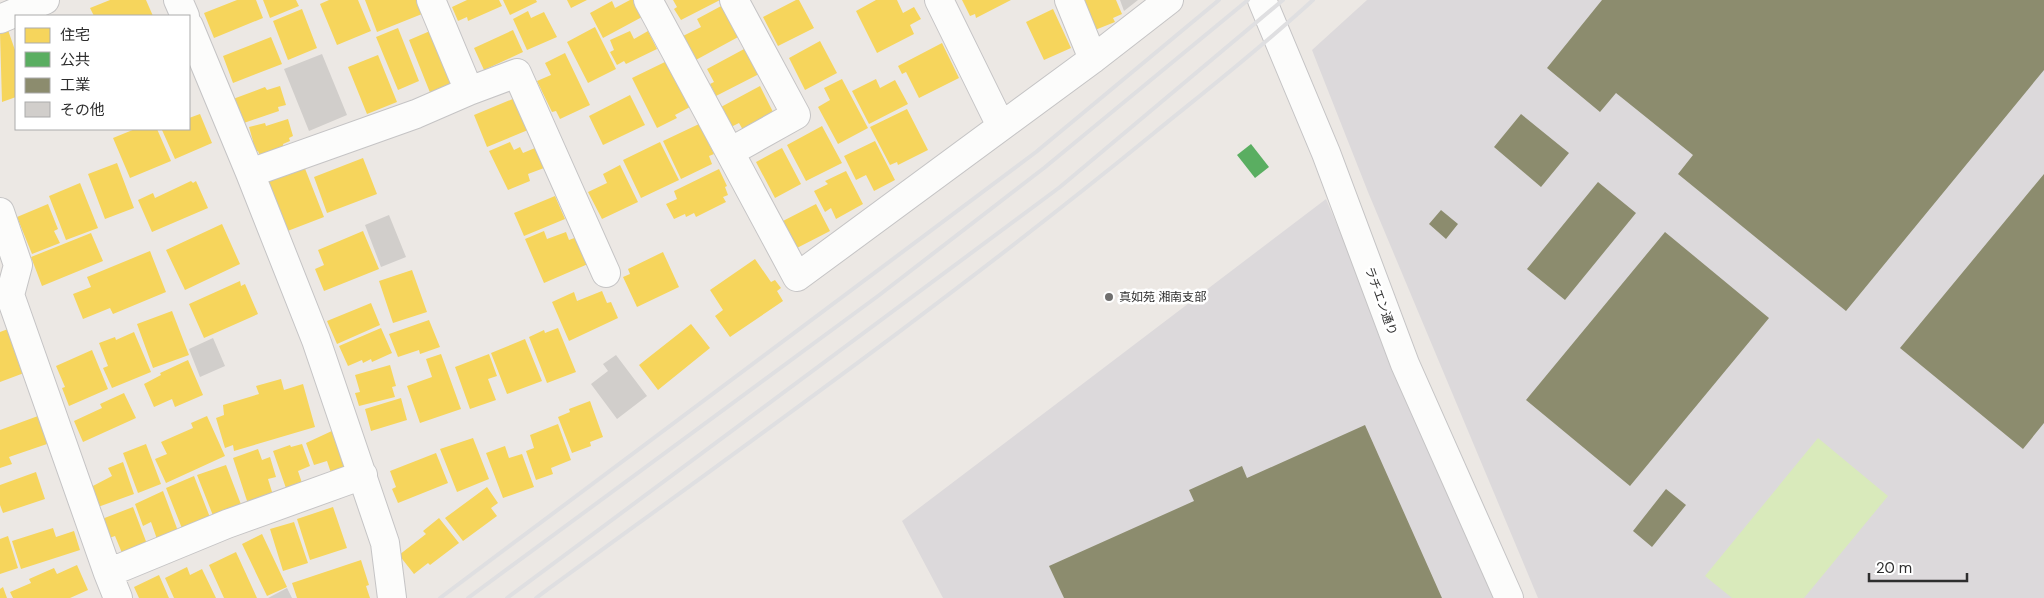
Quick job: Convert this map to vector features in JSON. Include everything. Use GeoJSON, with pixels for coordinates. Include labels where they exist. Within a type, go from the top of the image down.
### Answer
{"type":"FeatureCollection","features":[{"type":"Feature","properties":{"kind":"street"},"geometry":{"type":"LineString","coordinates":[[0,19],[45,0]]}},
{"type":"Feature","properties":{"kind":"street"},"geometry":{"type":"LineString","coordinates":[[178,0],[185,15]]}},
{"type":"Feature","properties":{"kind":"street"},"geometry":{"type":"LineString","coordinates":[[432,0],[469,91]]}},
{"type":"Feature","properties":{"kind":"street"},"geometry":{"type":"LineString","coordinates":[[648,0],[797,277],[1093,59],[1169,0]]}},
{"type":"Feature","properties":{"kind":"street"},"geometry":{"type":"LineString","coordinates":[[730,152],[796,115],[734,0]]}},
{"type":"Feature","properties":{"kind":"street"},"geometry":{"type":"LineString","coordinates":[[939,0],[1000,126]]}},
{"type":"Feature","properties":{"kind":"street"},"geometry":{"type":"LineString","coordinates":[[1069,0],[1093,59]]}},
{"type":"Feature","properties":{"kind":"street","name":"ラチエン通り"},"geometry":{"type":"LineString","coordinates":[[1262,0],[1326,153],[1405,364],[1509,598]]}},
{"type":"Feature","properties":{"kind":"street"},"geometry":{"type":"LineString","coordinates":[[190,28],[316,340],[385,543],[392,598]]}},
{"type":"Feature","properties":{"kind":"street"},"geometry":{"type":"LineString","coordinates":[[250,173],[408,117],[517,73],[606,272]]}},
{"type":"Feature","properties":{"kind":"street"},"geometry":{"type":"LineString","coordinates":[[0,212],[18,265],[5,297],[118,598]]}},
{"type":"Feature","properties":{"kind":"street"},"geometry":{"type":"LineString","coordinates":[[108,573],[227,524],[363,475]]}},
{"type":"Feature","properties":{"kind":"shaded area"},"geometry":{"type":"Polygon","coordinates":[[[1367,0],[2044,0],[2044,598],[1538,598],[1368,192],[1312,50],[1367,0]]]}},
{"type":"Feature","properties":{"kind":"shaded area"},"geometry":{"type":"Polygon","coordinates":[[[1326,199],[1496,598],[943,598],[902,521],[1326,199]]]}},
{"type":"Feature","properties":{"kind":"green space"},"geometry":{"type":"Polygon","coordinates":[[[1818,438],[1888,496],[1804,598],[1732,598],[1705,576],[1818,438]]]}},
{"type":"Feature","properties":{"kind":"building: 住宅"},"geometry":{"type":"Polygon","coordinates":[[[110,0],[146,0],[153,15],[94,15],[90,8],[110,0]]]}},
{"type":"Feature","properties":{"kind":"building: 住宅"},"geometry":{"type":"Polygon","coordinates":[[[237,0],[256,0],[263,18],[214,38],[204,13],[237,0]]]}},
{"type":"Feature","properties":{"kind":"building: 住宅"},"geometry":{"type":"Polygon","coordinates":[[[263,0],[296,0],[299,6],[270,18],[263,0]]]}},
{"type":"Feature","properties":{"kind":"building: 住宅"},"geometry":{"type":"Polygon","coordinates":[[[329,0],[358,0],[371,31],[337,45],[320,4],[329,0]]]}},
{"type":"Feature","properties":{"kind":"building: 住宅"},"geometry":{"type":"Polygon","coordinates":[[[365,0],[416,0],[422,14],[377,32],[365,0]]]}},
{"type":"Feature","properties":{"kind":"building: 住宅"},"geometry":{"type":"Polygon","coordinates":[[[467,0],[499,0],[502,6],[468,21],[467,17],[458,21],[452,7],[467,0]]]}},
{"type":"Feature","properties":{"kind":"building: 住宅"},"geometry":{"type":"Polygon","coordinates":[[[503,0],[536,0],[537,2],[510,15],[503,0]]]}},
{"type":"Feature","properties":{"kind":"building: 住宅"},"geometry":{"type":"Polygon","coordinates":[[[567,0],[587,0],[571,8],[567,0]]]}},
{"type":"Feature","properties":{"kind":"building: 住宅"},"geometry":{"type":"Polygon","coordinates":[[[633,0],[642,17],[603,38],[590,13],[612,1],[615,8],[633,0]]]}},
{"type":"Feature","properties":{"kind":"building: 住宅"},"geometry":{"type":"Polygon","coordinates":[[[673,0],[720,0],[681,20],[674,9],[677,7],[673,0]]]}},
{"type":"Feature","properties":{"kind":"building: 住宅"},"geometry":{"type":"Polygon","coordinates":[[[799,0],[814,28],[778,46],[763,17],[799,0]]]}},
{"type":"Feature","properties":{"kind":"building: 住宅"},"geometry":{"type":"Polygon","coordinates":[[[876,0],[897,0],[903,13],[914,7],[921,19],[910,25],[914,34],[877,53],[856,11],[876,0]]]}},
{"type":"Feature","properties":{"kind":"building: 住宅"},"geometry":{"type":"Polygon","coordinates":[[[962,0],[1011,0],[976,18],[975,14],[970,16],[962,0]]]}},
{"type":"Feature","properties":{"kind":"building: 住宅"},"geometry":{"type":"Polygon","coordinates":[[[1083,0],[1116,0],[1122,14],[1113,18],[1115,22],[1095,30],[1083,0]]]}},
{"type":"Feature","properties":{"kind":"building: 住宅"},"geometry":{"type":"Polygon","coordinates":[[[723,5],[740,36],[694,61],[681,37],[701,27],[697,19],[723,5]]]}},
{"type":"Feature","properties":{"kind":"building: 住宅"},"geometry":{"type":"Polygon","coordinates":[[[302,9],[317,48],[288,60],[273,21],[302,9]]]}},
{"type":"Feature","properties":{"kind":"building: 住宅"},"geometry":{"type":"Polygon","coordinates":[[[1053,9],[1071,48],[1044,60],[1026,22],[1053,9]]]}},
{"type":"Feature","properties":{"kind":"building: 住宅"},"geometry":{"type":"Polygon","coordinates":[[[528,11],[531,18],[544,12],[557,37],[527,50],[513,19],[528,11]]]}},
{"type":"Feature","properties":{"kind":"building: 住宅"},"geometry":{"type":"Polygon","coordinates":[[[595,27],[616,69],[588,83],[567,42],[595,27]]]}},
{"type":"Feature","properties":{"kind":"building: 住宅"},"geometry":{"type":"Polygon","coordinates":[[[398,28],[419,81],[398,90],[376,37],[398,28]]]}},
{"type":"Feature","properties":{"kind":"building: 住宅"},"geometry":{"type":"Polygon","coordinates":[[[8,30],[15,50],[15,97],[2,102],[0,33],[8,30]]]}},
{"type":"Feature","properties":{"kind":"building: 住宅"},"geometry":{"type":"Polygon","coordinates":[[[513,30],[523,52],[484,70],[474,48],[513,30]]]}},
{"type":"Feature","properties":{"kind":"building: 住宅"},"geometry":{"type":"Polygon","coordinates":[[[430,31],[451,83],[447,85],[448,88],[431,95],[409,40],[430,31]]]}},
{"type":"Feature","properties":{"kind":"building: 住宅"},"geometry":{"type":"Polygon","coordinates":[[[630,31],[634,39],[648,31],[657,49],[626,64],[624,61],[617,65],[610,52],[614,50],[610,40],[630,31]]]}},
{"type":"Feature","properties":{"kind":"building: 住宅"},"geometry":{"type":"Polygon","coordinates":[[[271,37],[282,64],[233,83],[223,56],[271,37]]]}},
{"type":"Feature","properties":{"kind":"building: 住宅"},"geometry":{"type":"Polygon","coordinates":[[[820,41],[837,73],[805,90],[789,58],[820,41]]]}},
{"type":"Feature","properties":{"kind":"building: 住宅"},"geometry":{"type":"Polygon","coordinates":[[[942,43],[959,78],[919,98],[906,72],[902,74],[898,66],[942,43]]]}},
{"type":"Feature","properties":{"kind":"building: 住宅"},"geometry":{"type":"Polygon","coordinates":[[[746,48],[759,74],[716,96],[710,84],[714,82],[707,69],[746,48]]]}},
{"type":"Feature","properties":{"kind":"building: 住宅"},"geometry":{"type":"Polygon","coordinates":[[[565,53],[590,105],[560,119],[556,111],[552,112],[537,81],[551,75],[545,63],[565,53]]]}},
{"type":"Feature","properties":{"kind":"building: 住宅"},"geometry":{"type":"Polygon","coordinates":[[[378,55],[397,102],[367,114],[348,67],[378,55]]]}},
{"type":"Feature","properties":{"kind":"building: 住宅"},"geometry":{"type":"Polygon","coordinates":[[[667,61],[690,107],[675,115],[677,118],[657,128],[632,78],[667,61]]]}},
{"type":"Feature","properties":{"kind":"building: 住宅"},"geometry":{"type":"Polygon","coordinates":[[[842,79],[868,128],[838,144],[818,107],[830,100],[824,88],[842,79]]]}},
{"type":"Feature","properties":{"kind":"building: 住宅"},"geometry":{"type":"Polygon","coordinates":[[[876,79],[880,88],[895,80],[908,104],[869,124],[852,91],[876,79]]]}},
{"type":"Feature","properties":{"kind":"building: 住宅"},"geometry":{"type":"Polygon","coordinates":[[[280,86],[286,105],[278,107],[279,111],[241,124],[233,99],[265,87],[267,90],[280,86]]]}},
{"type":"Feature","properties":{"kind":"building: 住宅"},"geometry":{"type":"Polygon","coordinates":[[[760,86],[774,114],[743,130],[739,123],[731,127],[721,107],[760,86]]]}},
{"type":"Feature","properties":{"kind":"building: 住宅"},"geometry":{"type":"Polygon","coordinates":[[[630,95],[645,125],[603,145],[589,116],[630,95]]]}},
{"type":"Feature","properties":{"kind":"building: 住宅"},"geometry":{"type":"Polygon","coordinates":[[[515,98],[528,130],[487,147],[474,115],[515,98]]]}},
{"type":"Feature","properties":{"kind":"building: 住宅"},"geometry":{"type":"Polygon","coordinates":[[[907,109],[928,150],[898,165],[897,162],[890,165],[870,127],[907,109]]]}},
{"type":"Feature","properties":{"kind":"building: 住宅"},"geometry":{"type":"Polygon","coordinates":[[[200,114],[212,143],[175,159],[162,130],[190,130],[190,118],[200,114]]]}},
{"type":"Feature","properties":{"kind":"building: 住宅"},"geometry":{"type":"Polygon","coordinates":[[[288,119],[293,136],[289,138],[290,141],[283,144],[284,148],[260,156],[258,151],[253,153],[249,142],[253,141],[249,127],[265,123],[266,126],[288,119]]]}},
{"type":"Feature","properties":{"kind":"building: 住宅"},"geometry":{"type":"Polygon","coordinates":[[[699,124],[714,154],[709,156],[712,164],[681,179],[663,141],[699,124]]]}},
{"type":"Feature","properties":{"kind":"building: 住宅"},"geometry":{"type":"Polygon","coordinates":[[[822,126],[842,163],[806,181],[787,145],[822,126]]]}},
{"type":"Feature","properties":{"kind":"building: 住宅"},"geometry":{"type":"Polygon","coordinates":[[[133,130],[157,130],[171,161],[130,178],[113,138],[133,130]]]}},
{"type":"Feature","properties":{"kind":"building: 住宅"},"geometry":{"type":"Polygon","coordinates":[[[875,141],[895,180],[874,191],[866,175],[856,180],[844,156],[875,141]]]}},
{"type":"Feature","properties":{"kind":"building: 住宅"},"geometry":{"type":"Polygon","coordinates":[[[510,142],[514,150],[520,147],[523,153],[535,148],[544,168],[528,174],[530,181],[508,190],[489,151],[510,142]]]}},
{"type":"Feature","properties":{"kind":"building: 住宅"},"geometry":{"type":"Polygon","coordinates":[[[660,142],[679,180],[641,198],[623,160],[660,142]]]}},
{"type":"Feature","properties":{"kind":"building: 住宅"},"geometry":{"type":"Polygon","coordinates":[[[782,148],[801,184],[775,198],[756,162],[782,148]]]}},
{"type":"Feature","properties":{"kind":"building: 住宅"},"geometry":{"type":"Polygon","coordinates":[[[363,158],[377,194],[327,213],[314,177],[363,158]]]}},
{"type":"Feature","properties":{"kind":"building: 住宅"},"geometry":{"type":"Polygon","coordinates":[[[117,163],[134,208],[105,219],[88,174],[117,163]]]}},
{"type":"Feature","properties":{"kind":"building: 住宅"},"geometry":{"type":"Polygon","coordinates":[[[620,165],[638,202],[602,219],[588,192],[607,183],[603,174],[620,165]]]}},
{"type":"Feature","properties":{"kind":"building: 住宅"},"geometry":{"type":"Polygon","coordinates":[[[304,166],[324,217],[285,232],[265,182],[304,166]]]}},
{"type":"Feature","properties":{"kind":"building: 住宅"},"geometry":{"type":"Polygon","coordinates":[[[719,169],[727,186],[725,187],[728,195],[723,197],[726,202],[696,217],[694,213],[686,217],[685,214],[674,219],[666,204],[677,199],[674,191],[719,169]]]}},
{"type":"Feature","properties":{"kind":"building: 住宅"},"geometry":{"type":"Polygon","coordinates":[[[846,171],[863,204],[836,219],[831,208],[825,212],[814,191],[828,184],[825,181],[846,171]]]}},
{"type":"Feature","properties":{"kind":"building: 住宅"},"geometry":{"type":"Polygon","coordinates":[[[191,181],[193,183],[196,181],[208,208],[152,232],[138,200],[153,193],[155,198],[191,181]]]}},
{"type":"Feature","properties":{"kind":"building: 住宅"},"geometry":{"type":"Polygon","coordinates":[[[80,183],[98,228],[66,240],[49,196],[80,183]]]}},
{"type":"Feature","properties":{"kind":"building: 住宅"},"geometry":{"type":"Polygon","coordinates":[[[555,196],[565,219],[524,236],[514,213],[555,196]]]}},
{"type":"Feature","properties":{"kind":"building: 住宅"},"geometry":{"type":"Polygon","coordinates":[[[48,204],[58,229],[54,231],[60,243],[32,254],[17,217],[48,204]]]}},
{"type":"Feature","properties":{"kind":"building: 住宅"},"geometry":{"type":"Polygon","coordinates":[[[816,204],[830,231],[795,249],[781,222],[816,204]]]}},
{"type":"Feature","properties":{"kind":"building: 住宅"},"geometry":{"type":"Polygon","coordinates":[[[222,224],[240,264],[185,290],[166,250],[222,224]]]}},
{"type":"Feature","properties":{"kind":"building: 住宅"},"geometry":{"type":"Polygon","coordinates":[[[363,231],[379,269],[324,291],[315,269],[324,265],[318,250],[363,231]]]}},
{"type":"Feature","properties":{"kind":"building: 住宅"},"geometry":{"type":"Polygon","coordinates":[[[544,231],[547,239],[566,232],[569,240],[577,237],[588,264],[544,283],[525,239],[544,231]]]}},
{"type":"Feature","properties":{"kind":"building: 住宅"},"geometry":{"type":"Polygon","coordinates":[[[91,233],[103,261],[42,286],[31,257],[91,233]]]}},
{"type":"Feature","properties":{"kind":"building: 住宅"},"geometry":{"type":"Polygon","coordinates":[[[150,251],[166,292],[113,314],[110,308],[83,319],[73,294],[91,287],[87,277],[150,251]]]}},
{"type":"Feature","properties":{"kind":"building: 住宅"},"geometry":{"type":"Polygon","coordinates":[[[663,252],[679,287],[637,307],[623,277],[630,274],[628,269],[663,252]]]}},
{"type":"Feature","properties":{"kind":"building: 住宅"},"geometry":{"type":"Polygon","coordinates":[[[755,259],[771,282],[775,280],[781,288],[777,291],[783,301],[730,337],[715,316],[723,310],[710,290],[755,259]]]}},
{"type":"Feature","properties":{"kind":"building: 住宅"},"geometry":{"type":"Polygon","coordinates":[[[412,270],[427,312],[393,323],[379,281],[412,270]]]}},
{"type":"Feature","properties":{"kind":"building: 住宅"},"geometry":{"type":"Polygon","coordinates":[[[240,281],[241,286],[245,284],[258,314],[204,338],[189,304],[240,281]]]}},
{"type":"Feature","properties":{"kind":"building: 住宅"},"geometry":{"type":"Polygon","coordinates":[[[602,291],[607,303],[611,302],[618,318],[569,341],[552,302],[574,292],[577,301],[602,291]]]}},
{"type":"Feature","properties":{"kind":"building: 住宅"},"geometry":{"type":"Polygon","coordinates":[[[371,303],[380,325],[337,344],[327,321],[371,303]]]}},
{"type":"Feature","properties":{"kind":"building: 住宅"},"geometry":{"type":"Polygon","coordinates":[[[172,311],[189,355],[153,368],[137,324],[172,311]]]}},
{"type":"Feature","properties":{"kind":"building: 住宅"},"geometry":{"type":"Polygon","coordinates":[[[429,320],[440,347],[420,354],[419,350],[398,357],[389,334],[429,320]]]}},
{"type":"Feature","properties":{"kind":"building: 住宅"},"geometry":{"type":"Polygon","coordinates":[[[691,324],[710,348],[658,390],[639,365],[691,324]]]}},
{"type":"Feature","properties":{"kind":"building: 住宅"},"geometry":{"type":"Polygon","coordinates":[[[381,328],[392,353],[372,362],[371,359],[363,363],[362,360],[348,366],[339,346],[381,328]]]}},
{"type":"Feature","properties":{"kind":"building: 住宅"},"geometry":{"type":"Polygon","coordinates":[[[558,328],[576,372],[547,383],[529,337],[544,330],[545,333],[558,328]]]}},
{"type":"Feature","properties":{"kind":"building: 住宅"},"geometry":{"type":"Polygon","coordinates":[[[8,329],[24,373],[0,382],[0,332],[8,329]]]}},
{"type":"Feature","properties":{"kind":"building: 住宅"},"geometry":{"type":"Polygon","coordinates":[[[134,332],[151,372],[112,388],[103,368],[108,366],[99,343],[115,337],[116,340],[134,332]]]}},
{"type":"Feature","properties":{"kind":"building: 住宅"},"geometry":{"type":"Polygon","coordinates":[[[525,339],[542,381],[507,394],[491,353],[525,339]]]}},
{"type":"Feature","properties":{"kind":"building: 住宅"},"geometry":{"type":"Polygon","coordinates":[[[92,350],[108,389],[69,406],[62,388],[65,387],[56,366],[92,350]]]}},
{"type":"Feature","properties":{"kind":"building: 住宅"},"geometry":{"type":"Polygon","coordinates":[[[441,354],[461,409],[420,423],[407,386],[432,377],[426,359],[441,354]]]}},
{"type":"Feature","properties":{"kind":"building: 住宅"},"geometry":{"type":"Polygon","coordinates":[[[489,354],[497,376],[488,379],[496,400],[470,409],[455,367],[489,354]]]}},
{"type":"Feature","properties":{"kind":"building: 住宅"},"geometry":{"type":"Polygon","coordinates":[[[188,360],[203,395],[175,407],[172,399],[154,407],[144,384],[161,375],[160,373],[188,360]]]}},
{"type":"Feature","properties":{"kind":"building: 住宅"},"geometry":{"type":"Polygon","coordinates":[[[390,365],[396,386],[392,387],[395,397],[359,406],[355,393],[360,392],[355,375],[390,365]]]}},
{"type":"Feature","properties":{"kind":"building: 住宅"},"geometry":{"type":"Polygon","coordinates":[[[281,379],[284,390],[303,384],[315,427],[234,451],[233,445],[225,448],[216,418],[224,415],[223,405],[259,394],[256,386],[281,379]]]}},
{"type":"Feature","properties":{"kind":"building: 住宅"},"geometry":{"type":"Polygon","coordinates":[[[124,393],[136,418],[83,442],[74,421],[102,408],[100,404],[124,393]]]}},
{"type":"Feature","properties":{"kind":"building: 住宅"},"geometry":{"type":"Polygon","coordinates":[[[401,398],[407,420],[371,431],[365,409],[401,398]]]}},
{"type":"Feature","properties":{"kind":"building: 住宅"},"geometry":{"type":"Polygon","coordinates":[[[590,401],[603,437],[590,442],[591,446],[572,453],[558,417],[570,412],[569,409],[590,401]]]}},
{"type":"Feature","properties":{"kind":"building: 住宅"},"geometry":{"type":"Polygon","coordinates":[[[38,416],[47,444],[9,457],[12,464],[0,468],[0,430],[38,416]]]}},
{"type":"Feature","properties":{"kind":"building: 住宅"},"geometry":{"type":"Polygon","coordinates":[[[207,416],[225,456],[166,483],[155,459],[167,454],[161,442],[193,428],[191,423],[207,416]]]}},
{"type":"Feature","properties":{"kind":"building: 住宅"},"geometry":{"type":"Polygon","coordinates":[[[558,424],[571,460],[551,468],[553,474],[536,480],[526,451],[534,448],[530,435],[558,424]]]}},
{"type":"Feature","properties":{"kind":"building: 住宅"},"geometry":{"type":"Polygon","coordinates":[[[334,430],[348,470],[332,476],[327,461],[314,465],[306,443],[334,430]]]}},
{"type":"Feature","properties":{"kind":"building: 住宅"},"geometry":{"type":"Polygon","coordinates":[[[473,438],[489,479],[457,492],[440,449],[473,438]]]}},
{"type":"Feature","properties":{"kind":"building: 住宅"},"geometry":{"type":"Polygon","coordinates":[[[146,444],[161,484],[138,493],[123,453],[146,444]]]}},
{"type":"Feature","properties":{"kind":"building: 住宅"},"geometry":{"type":"Polygon","coordinates":[[[302,444],[310,466],[298,471],[303,486],[287,491],[273,451],[290,445],[291,447],[302,444]]]}},
{"type":"Feature","properties":{"kind":"building: 住宅"},"geometry":{"type":"Polygon","coordinates":[[[505,446],[509,458],[522,454],[534,487],[503,498],[486,453],[505,446]]]}},
{"type":"Feature","properties":{"kind":"building: 住宅"},"geometry":{"type":"Polygon","coordinates":[[[258,449],[262,460],[270,457],[276,477],[268,479],[273,495],[248,504],[233,458],[258,449]]]}},
{"type":"Feature","properties":{"kind":"building: 住宅"},"geometry":{"type":"Polygon","coordinates":[[[436,453],[448,483],[398,503],[392,489],[396,487],[390,471],[436,453]]]}},
{"type":"Feature","properties":{"kind":"building: 住宅"},"geometry":{"type":"Polygon","coordinates":[[[123,462],[134,494],[98,507],[91,487],[112,476],[108,468],[123,462]]]}},
{"type":"Feature","properties":{"kind":"building: 住宅"},"geometry":{"type":"Polygon","coordinates":[[[226,465],[242,507],[214,518],[197,475],[226,465]]]}},
{"type":"Feature","properties":{"kind":"building: 住宅"},"geometry":{"type":"Polygon","coordinates":[[[36,472],[45,499],[3,513],[0,505],[0,485],[36,472]]]}},
{"type":"Feature","properties":{"kind":"building: 住宅"},"geometry":{"type":"Polygon","coordinates":[[[194,476],[211,520],[183,531],[166,488],[194,476]]]}},
{"type":"Feature","properties":{"kind":"building: 住宅"},"geometry":{"type":"Polygon","coordinates":[[[487,487],[498,503],[491,508],[497,516],[463,541],[445,518],[487,487]]]}},
{"type":"Feature","properties":{"kind":"building: 住宅"},"geometry":{"type":"Polygon","coordinates":[[[163,491],[178,531],[157,539],[151,522],[143,526],[135,504],[163,491]]]}},
{"type":"Feature","properties":{"kind":"building: 住宅"},"geometry":{"type":"Polygon","coordinates":[[[133,507],[147,544],[122,553],[115,536],[109,538],[102,519],[133,507]]]}},
{"type":"Feature","properties":{"kind":"building: 住宅"},"geometry":{"type":"Polygon","coordinates":[[[333,507],[347,548],[310,560],[297,519],[333,507]]]}},
{"type":"Feature","properties":{"kind":"building: 住宅"},"geometry":{"type":"Polygon","coordinates":[[[439,518],[459,543],[430,565],[428,563],[414,574],[399,555],[426,534],[423,531],[439,518]]]}},
{"type":"Feature","properties":{"kind":"building: 住宅"},"geometry":{"type":"Polygon","coordinates":[[[294,522],[308,563],[283,571],[270,529],[294,522]]]}},
{"type":"Feature","properties":{"kind":"building: 住宅"},"geometry":{"type":"Polygon","coordinates":[[[53,528],[56,537],[74,531],[80,550],[21,569],[12,541],[53,528]]]}},
{"type":"Feature","properties":{"kind":"building: 住宅"},"geometry":{"type":"Polygon","coordinates":[[[262,534],[287,587],[267,596],[242,544],[262,534]]]}},
{"type":"Feature","properties":{"kind":"building: 住宅"},"geometry":{"type":"Polygon","coordinates":[[[8,536],[18,568],[0,574],[0,539],[8,536]]]}},
{"type":"Feature","properties":{"kind":"building: 住宅"},"geometry":{"type":"Polygon","coordinates":[[[236,552],[257,598],[224,598],[209,565],[236,552]]]}},
{"type":"Feature","properties":{"kind":"building: 住宅"},"geometry":{"type":"Polygon","coordinates":[[[361,560],[369,585],[366,586],[370,598],[297,598],[292,583],[361,560]]]}},
{"type":"Feature","properties":{"kind":"building: 住宅"},"geometry":{"type":"Polygon","coordinates":[[[77,565],[88,590],[70,598],[13,598],[10,592],[31,583],[29,579],[54,568],[57,574],[77,565]]]}},
{"type":"Feature","properties":{"kind":"building: 住宅"},"geometry":{"type":"Polygon","coordinates":[[[187,567],[190,575],[202,569],[216,598],[174,598],[165,578],[187,567]]]}},
{"type":"Feature","properties":{"kind":"building: 住宅"},"geometry":{"type":"Polygon","coordinates":[[[159,575],[169,598],[139,598],[134,587],[159,575]]]}},
{"type":"Feature","properties":{"kind":"building: 住宅"},"geometry":{"type":"Polygon","coordinates":[[[3,587],[7,598],[0,598],[0,589],[3,587]]]}},
{"type":"Feature","properties":{"kind":"building: 公共"},"geometry":{"type":"Polygon","coordinates":[[[1251,144],[1269,167],[1255,178],[1237,155],[1251,144]]]}},
{"type":"Feature","properties":{"kind":"building: 工業"},"geometry":{"type":"Polygon","coordinates":[[[1602,0],[2044,0],[2044,70],[1846,311],[1678,174],[1693,155],[1616,93],[1600,112],[1547,68],[1602,0]]]}},
{"type":"Feature","properties":{"kind":"building: 工業"},"geometry":{"type":"Polygon","coordinates":[[[1521,114],[1569,153],[1541,187],[1494,147],[1521,114]]]}},
{"type":"Feature","properties":{"kind":"building: 工業"},"geometry":{"type":"Polygon","coordinates":[[[2044,174],[2044,423],[2023,449],[1900,348],[2044,174]]]}},
{"type":"Feature","properties":{"kind":"building: 工業"},"geometry":{"type":"Polygon","coordinates":[[[1598,182],[1636,213],[1565,300],[1527,269],[1598,182]]]}},
{"type":"Feature","properties":{"kind":"building: 工業"},"geometry":{"type":"Polygon","coordinates":[[[1441,210],[1458,224],[1446,239],[1429,224],[1441,210]]]}},
{"type":"Feature","properties":{"kind":"building: 工業"},"geometry":{"type":"Polygon","coordinates":[[[1665,232],[1769,318],[1630,486],[1526,400],[1665,232]]]}},
{"type":"Feature","properties":{"kind":"building: 工業"},"geometry":{"type":"Polygon","coordinates":[[[1365,425],[1442,598],[1064,598],[1049,566],[1194,501],[1189,490],[1242,466],[1247,478],[1365,425]]]}},
{"type":"Feature","properties":{"kind":"building: 工業"},"geometry":{"type":"Polygon","coordinates":[[[1666,489],[1686,505],[1652,547],[1633,531],[1666,489]]]}},
{"type":"Feature","properties":{"kind":"building: その他"},"geometry":{"type":"Polygon","coordinates":[[[1120,0],[1138,0],[1124,11],[1120,0]]]}},
{"type":"Feature","properties":{"kind":"building: その他"},"geometry":{"type":"Polygon","coordinates":[[[322,54],[347,115],[309,131],[284,69],[322,54]]]}},
{"type":"Feature","properties":{"kind":"building: その他"},"geometry":{"type":"Polygon","coordinates":[[[389,215],[406,257],[381,267],[365,225],[389,215]]]}},
{"type":"Feature","properties":{"kind":"building: その他"},"geometry":{"type":"Polygon","coordinates":[[[213,338],[225,366],[200,377],[189,349],[213,338]]]}},
{"type":"Feature","properties":{"kind":"building: その他"},"geometry":{"type":"Polygon","coordinates":[[[616,355],[647,396],[617,419],[591,384],[608,371],[603,364],[616,355]]]}},
{"type":"Feature","properties":{"kind":"building: その他"},"geometry":{"type":"Polygon","coordinates":[[[287,588],[292,598],[268,598],[287,588]]]}},
{"type":"Feature","properties":{"kind":"railway"},"geometry":{"type":"LineString","coordinates":[[440,598],[1036,152],[1219,0]]}},
{"type":"Feature","properties":{"kind":"railway"},"geometry":{"type":"LineString","coordinates":[[468,598],[878,296],[1044,168],[1248,0]]}},
{"type":"Feature","properties":{"kind":"railway"},"geometry":{"type":"LineString","coordinates":[[507,598],[1060,187],[1283,0]]}},
{"type":"Feature","properties":{"kind":"railway"},"geometry":{"type":"LineString","coordinates":[[536,598],[848,370],[1003,253],[1215,84],[1313,0]]}},
{"type":"Feature","properties":{"kind":"place","name":"真如苑 湘南支部"},"geometry":{"type":"Point","coordinates":[1109,297]}}]}
